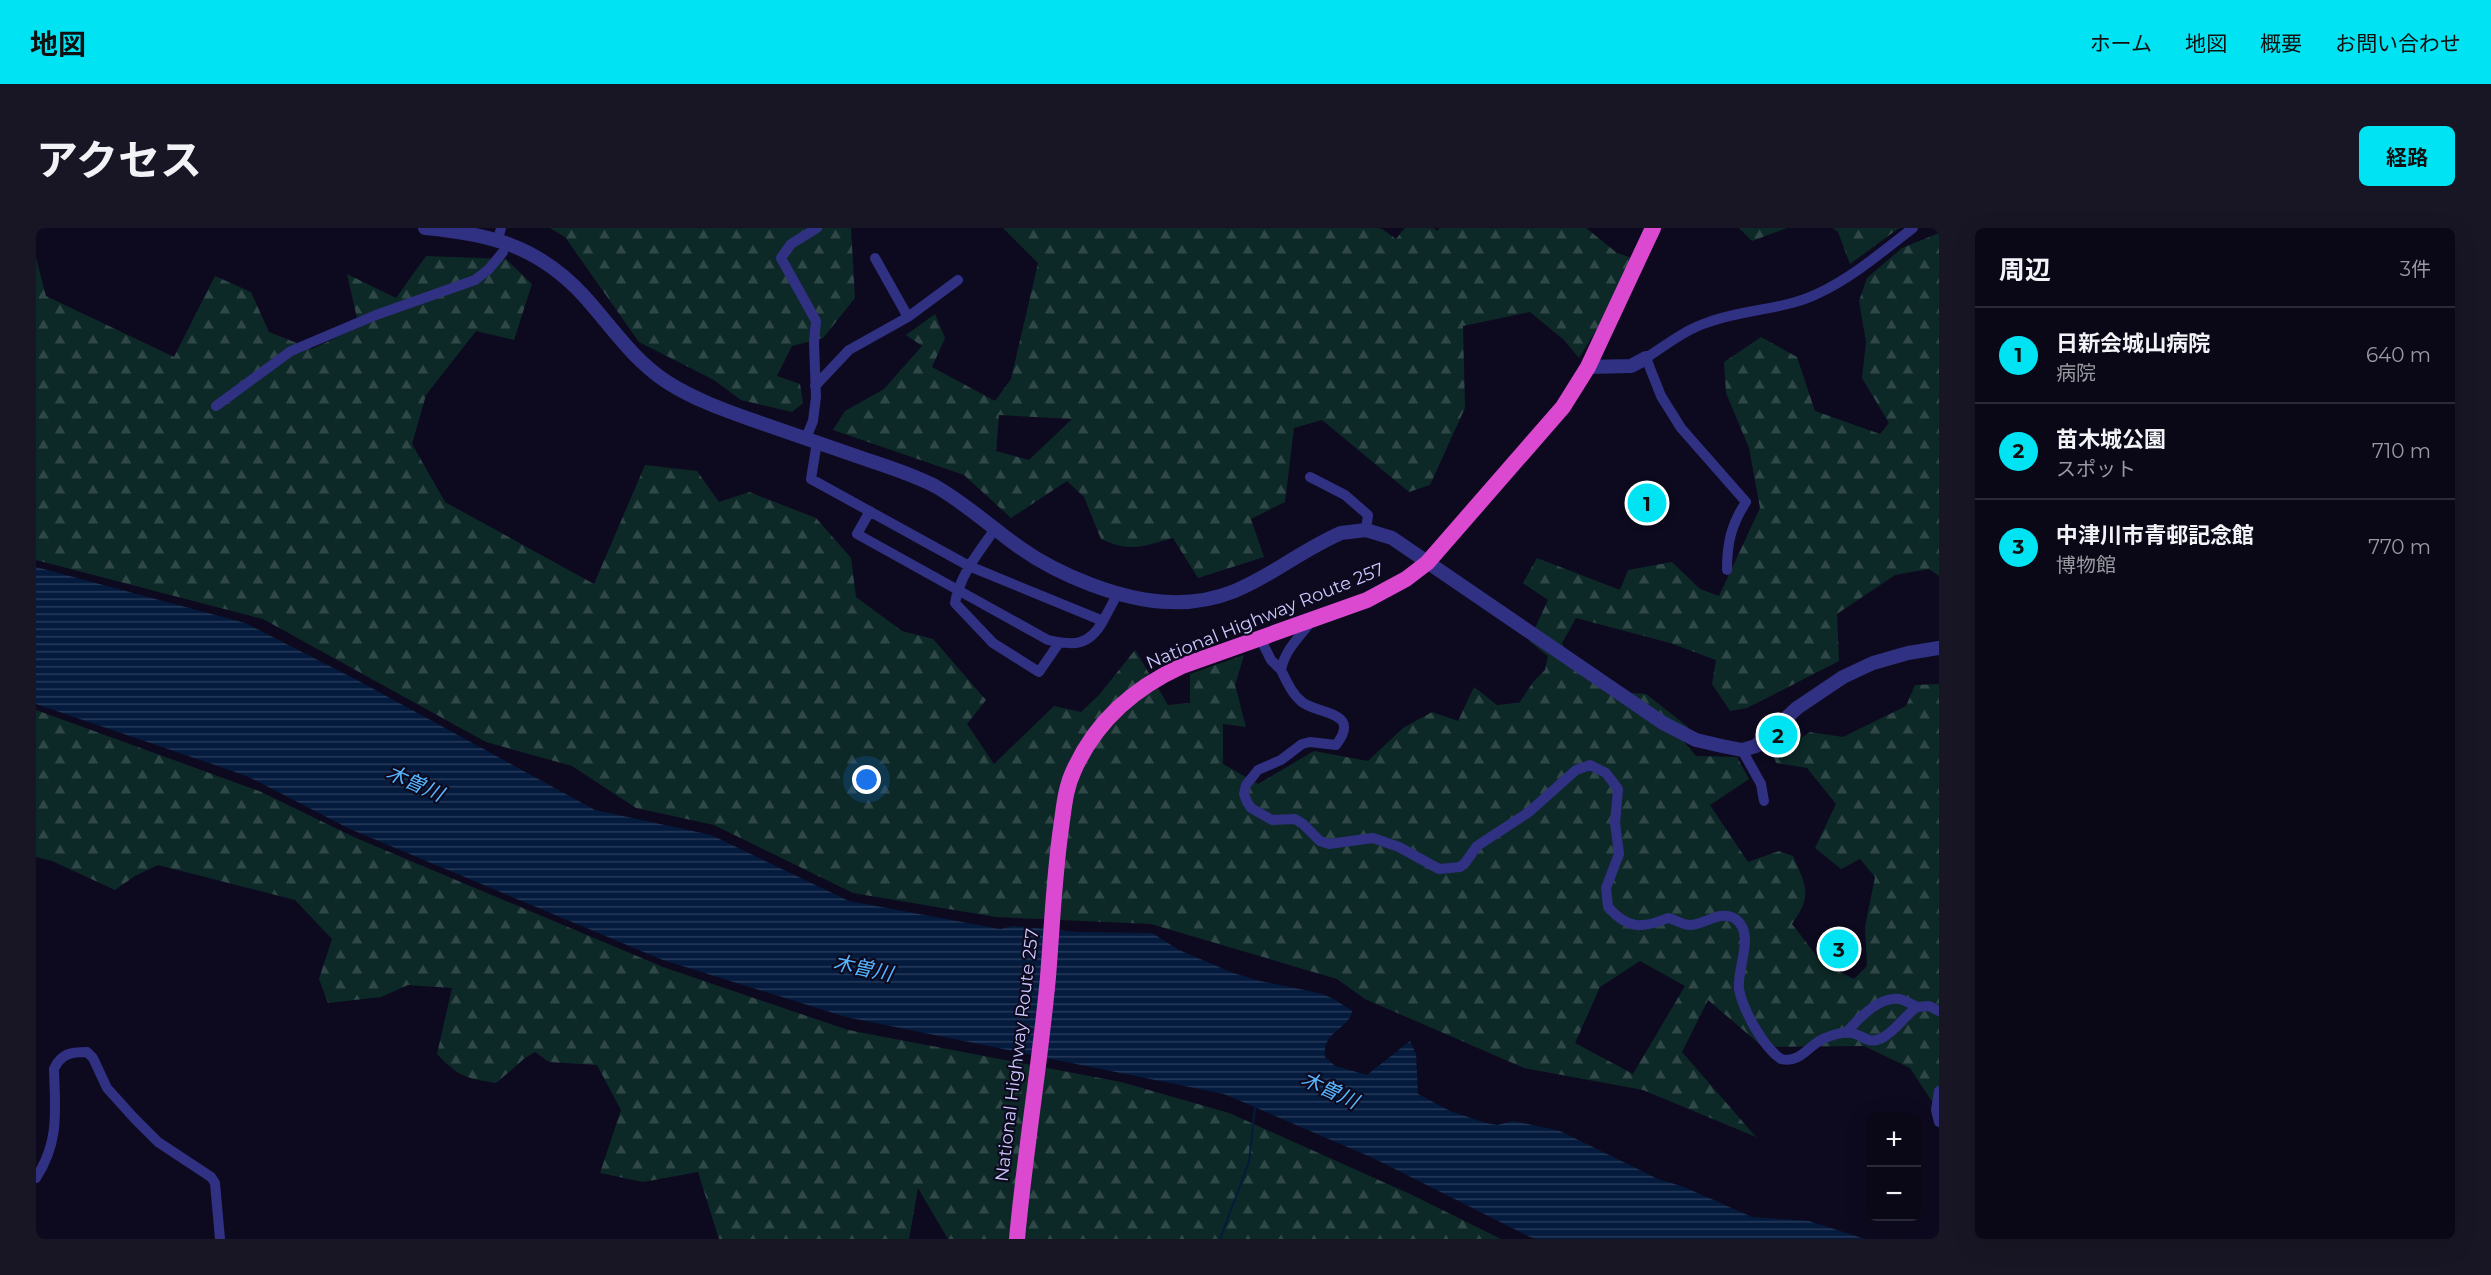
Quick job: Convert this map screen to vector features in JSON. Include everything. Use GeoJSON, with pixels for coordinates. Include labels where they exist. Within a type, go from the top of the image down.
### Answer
{"type":"FeatureCollection","features":[{"type":"Feature","properties":{"kind":"highway","name":"National Highway Route 257"},"geometry":{"type":"LineString","coordinates":[[1017,1239],[1047,980],[1058,850],[1066,792],[1084,751],[1122,703],[1160,677],[1382,593],[1407,579],[1427,563],[1563,407],[1588,367],[1653,228]]}},
{"type":"Feature","properties":{"kind":"street"},"geometry":{"type":"LineString","coordinates":[[425,228],[471,233],[501,240],[532,253],[553,267],[583,296],[634,355],[666,381],[704,402],[933,485],[1048,565],[1118,592],[1171,603],[1223,596],[1248,587],[1328,538],[1354,530],[1366,530],[1392,538],[1663,723],[1696,740],[1742,750],[1756,747],[1797,708],[1843,677],[1873,663],[1908,653],[1939,648]]}},
{"type":"Feature","properties":{"kind":"street"},"geometry":{"type":"LineString","coordinates":[[817,228],[790,244],[781,258],[816,321],[811,479],[969,566],[1103,621]]}},
{"type":"Feature","properties":{"kind":"street"},"geometry":{"type":"LineString","coordinates":[[1588,367],[1631,366],[1689,330],[1709,321],[1796,302],[1819,293],[1858,270],[1913,228]]}},
{"type":"Feature","properties":{"kind":"street"},"geometry":{"type":"LineString","coordinates":[[216,406],[291,351],[376,315],[475,280],[488,270],[501,240]]}},
{"type":"Feature","properties":{"kind":"street"},"geometry":{"type":"LineString","coordinates":[[875,258],[908,317]]}},
{"type":"Feature","properties":{"kind":"street"},"geometry":{"type":"LineString","coordinates":[[815,386],[849,350],[908,317],[958,280]]}},
{"type":"Feature","properties":{"kind":"street"},"geometry":{"type":"LineString","coordinates":[[1646,358],[1661,396],[1681,428],[1746,502],[1734,521],[1726,547],[1727,570]]}},
{"type":"Feature","properties":{"kind":"street"},"geometry":{"type":"LineString","coordinates":[[1310,477],[1345,495],[1368,515],[1366,530]]}},
{"type":"Feature","properties":{"kind":"street"},"geometry":{"type":"LineString","coordinates":[[870,511],[857,534],[1048,640],[1079,644],[1096,633],[1118,592]]}},
{"type":"Feature","properties":{"kind":"street"},"geometry":{"type":"LineString","coordinates":[[995,529],[969,566],[957,589],[955,603],[993,643],[1039,672],[1059,643]]}},
{"type":"Feature","properties":{"kind":"street"},"geometry":{"type":"LineString","coordinates":[[1281,670],[1288,649],[1302,635],[1312,620]]}},
{"type":"Feature","properties":{"kind":"street"},"geometry":{"type":"LineString","coordinates":[[1260,638],[1271,660],[1281,670],[1288,684],[1303,703],[1338,716],[1344,723],[1344,731],[1335,745],[1310,742],[1302,744],[1281,760],[1258,770],[1246,785],[1245,794],[1251,808],[1272,820],[1295,819],[1320,841],[1329,844],[1373,838],[1399,847],[1439,869],[1447,869],[1465,863],[1477,846],[1529,812],[1576,770],[1590,765],[1606,773],[1618,789],[1615,823],[1619,854],[1606,888],[1608,907],[1613,913],[1639,927],[1668,918],[1691,925],[1724,915],[1736,919],[1744,935],[1743,962],[1738,986],[1744,1005],[1765,1042],[1781,1059],[1796,1059],[1823,1039],[1846,1033],[1852,1033],[1869,1042],[1875,1041],[1899,1026],[1917,1007]]}},
{"type":"Feature","properties":{"kind":"street"},"geometry":{"type":"LineString","coordinates":[[1742,750],[1761,784],[1764,801]]}},
{"type":"Feature","properties":{"kind":"street"},"geometry":{"type":"LineString","coordinates":[[1846,1033],[1873,1008],[1887,1000],[1900,999],[1917,1007],[1929,1006],[1939,1011]]}},
{"type":"Feature","properties":{"kind":"street"},"geometry":{"type":"LineString","coordinates":[[36,1178],[53,1141],[56,1128],[54,1069],[58,1060],[64,1055],[87,1052],[93,1058],[107,1088],[134,1118],[158,1142],[211,1177],[215,1183],[220,1239]]}},
{"type":"Feature","properties":{"kind":"street"},"geometry":{"type":"LineString","coordinates":[[1939,1091],[1936,1110],[1939,1122]]}},
{"type":"Feature","properties":{"kind":"green space"},"geometry":{"type":"Polygon","coordinates":[[[550,228],[851,228],[855,298],[823,338],[792,346],[777,376],[800,384],[803,403],[792,412],[741,400],[714,380],[639,342],[565,237],[550,228]]]}},
{"type":"Feature","properties":{"kind":"green space"},"geometry":{"type":"Polygon","coordinates":[[[1003,228],[1377,228],[1396,239],[1405,228],[1433,228],[1438,231],[1439,228],[1586,228],[1617,253],[1632,258],[1607,313],[1579,358],[1564,340],[1530,312],[1463,326],[1465,408],[1430,485],[1409,492],[1322,420],[1294,428],[1285,502],[1251,519],[1264,557],[1198,578],[1173,538],[1137,547],[1121,546],[1101,539],[1084,497],[1067,481],[1011,518],[964,475],[833,430],[845,411],[884,389],[922,346],[906,335],[935,314],[945,338],[932,367],[995,401],[1011,379],[1038,263],[1003,228]],[[999,415],[996,451],[1029,460],[1072,419],[999,415]]]}},
{"type":"Feature","properties":{"kind":"green space"},"geometry":{"type":"Polygon","coordinates":[[[1739,228],[1787,228],[1752,241],[1739,228]]]}},
{"type":"Feature","properties":{"kind":"green space"},"geometry":{"type":"Polygon","coordinates":[[[1832,228],[1899,228],[1850,264],[1838,232],[1832,228]]]}},
{"type":"Feature","properties":{"kind":"green space"},"geometry":{"type":"Polygon","coordinates":[[[1939,233],[1939,576],[1929,569],[1895,575],[1837,614],[1839,661],[1747,708],[1730,711],[1712,684],[1716,660],[1670,643],[1576,618],[1562,643],[1573,668],[1607,691],[1646,694],[1688,727],[1685,743],[1696,756],[1737,757],[1749,779],[1710,805],[1748,862],[1779,851],[1793,856],[1804,883],[1805,898],[1792,924],[1822,963],[1854,979],[1867,966],[1865,927],[1875,877],[1860,859],[1841,869],[1815,848],[1836,804],[1807,768],[1776,763],[1774,757],[1810,732],[1843,737],[1906,706],[1915,685],[1939,684],[1939,1112],[1910,1068],[1864,1046],[1763,1047],[1708,1000],[1682,1052],[1756,1137],[1643,1090],[1524,1068],[1365,999],[1337,979],[1151,924],[996,917],[853,893],[714,825],[636,808],[572,766],[486,742],[263,619],[36,560],[36,258],[46,296],[174,357],[215,276],[251,292],[269,332],[312,349],[359,327],[347,274],[396,298],[426,256],[506,259],[532,284],[514,340],[476,331],[426,395],[412,444],[445,502],[594,584],[645,465],[697,471],[719,502],[749,492],[816,518],[851,558],[856,597],[902,631],[933,639],[986,700],[967,724],[994,764],[1054,706],[1081,712],[1099,695],[1135,650],[1168,705],[1190,703],[1190,674],[1244,655],[1235,685],[1246,727],[1223,724],[1223,764],[1258,784],[1314,751],[1368,761],[1403,728],[1432,712],[1458,721],[1474,687],[1497,705],[1519,703],[1534,681],[1545,670],[1548,656],[1529,641],[1548,600],[1523,583],[1537,558],[1620,590],[1628,570],[1672,562],[1700,589],[1719,596],[1760,508],[1749,448],[1726,393],[1724,362],[1761,337],[1797,357],[1815,411],[1880,434],[1889,423],[1862,378],[1866,342],[1859,301],[1867,278],[1902,248],[1939,233]],[[1640,961],[1600,987],[1575,1043],[1633,1074],[1685,986],[1640,961]]]}},
{"type":"Feature","properties":{"kind":"green space"},"geometry":{"type":"Polygon","coordinates":[[[36,710],[259,791],[356,838],[663,967],[848,1030],[1121,1082],[1229,1113],[1410,1194],[1501,1239],[948,1239],[918,1188],[909,1239],[719,1239],[698,1172],[643,1182],[600,1173],[621,1110],[597,1065],[549,1062],[535,1052],[496,1083],[470,1078],[451,1068],[437,1054],[452,988],[408,985],[381,997],[328,1003],[319,979],[332,939],[295,900],[158,865],[135,876],[115,890],[52,861],[36,857],[36,710]]]}},
{"type":"Feature","properties":{"kind":"water","name":"木曽川"},"geometry":{"type":"Polygon","coordinates":[[[36,567],[245,623],[357,680],[595,810],[711,835],[849,901],[1000,929],[1013,926],[1079,932],[1152,933],[1179,950],[1233,973],[1319,993],[1332,998],[1352,1011],[1346,1022],[1331,1036],[1325,1048],[1325,1057],[1335,1066],[1367,1075],[1410,1041],[1416,1054],[1418,1094],[1450,1111],[1497,1125],[1513,1121],[1560,1131],[1658,1179],[1684,1187],[1752,1217],[1809,1221],[1865,1239],[1537,1239],[1373,1158],[1224,1094],[846,1017],[663,960],[350,829],[247,776],[36,704],[36,567]]]}},
{"type":"Feature","properties":{"kind":"waterway"},"geometry":{"type":"LineString","coordinates":[[1220,1239],[1249,1162],[1255,1107]]}},
{"type":"Feature","properties":{"kind":"place","name":"日新会城山病院"},"geometry":{"type":"Point","coordinates":[1647,503]}},
{"type":"Feature","properties":{"kind":"place","name":"苗木城公園"},"geometry":{"type":"Point","coordinates":[1778,735]}},
{"type":"Feature","properties":{"kind":"place","name":"中津川市青邨記念館"},"geometry":{"type":"Point","coordinates":[1839,949]}}]}
